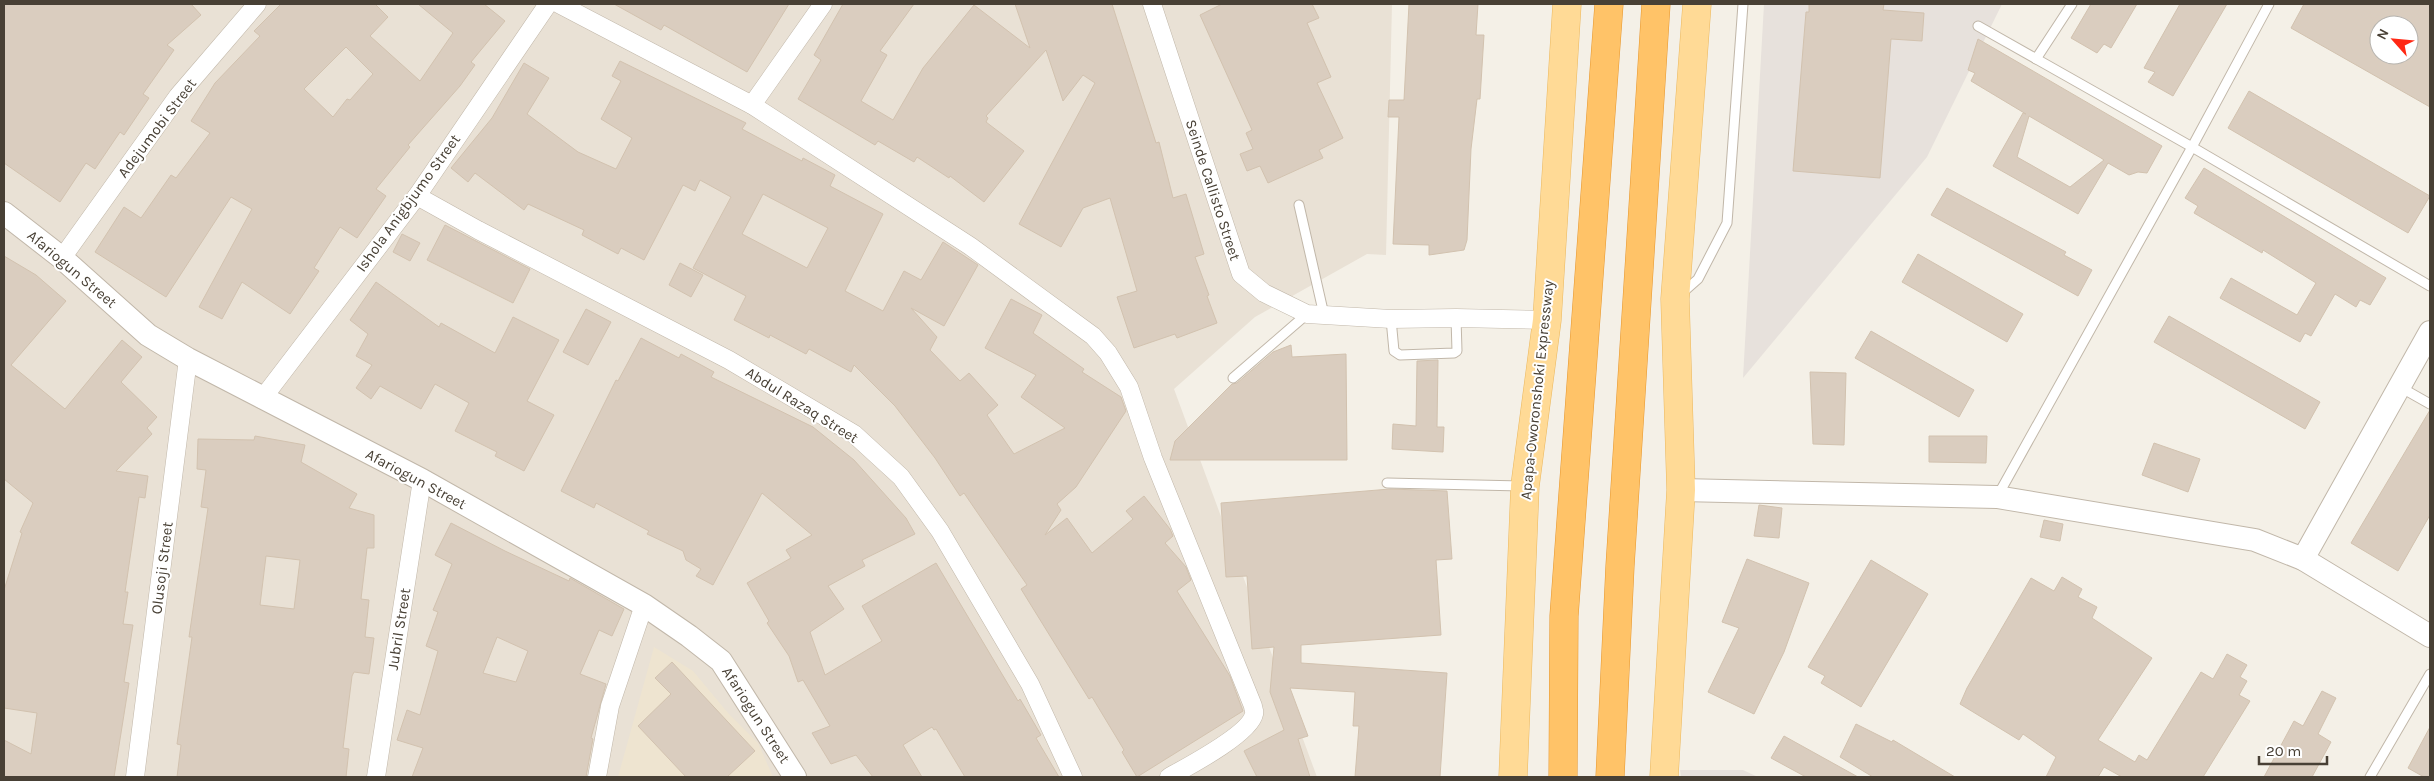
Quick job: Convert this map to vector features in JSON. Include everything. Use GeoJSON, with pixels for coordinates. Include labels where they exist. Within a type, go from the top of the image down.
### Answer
{"type":"FeatureCollection","features":[{"type":"Feature","properties":{"kind":"highway"},"geometry":{"type":"LineString","coordinates":[[1563,777],[1564,616],[1609,4]]}},
{"type":"Feature","properties":{"kind":"highway"},"geometry":{"type":"LineString","coordinates":[[1610,777],[1620,566],[1656,4]]}},
{"type":"Feature","properties":{"kind":"main road","name":"Apapa-Oworonshoki Expressway"},"geometry":{"type":"LineString","coordinates":[[1513,777],[1525,486],[1547,320],[1567,4]]}},
{"type":"Feature","properties":{"kind":"main road"},"geometry":{"type":"LineString","coordinates":[[1664,777],[1681,490],[1675,299],[1697,4]]}},
{"type":"Feature","properties":{"kind":"street","name":"Adejumobi Street"},"geometry":{"type":"LineString","coordinates":[[62,258],[178,96],[257,4]]}},
{"type":"Feature","properties":{"kind":"street","name":"Ishola Anigbjumo Street"},"geometry":{"type":"LineString","coordinates":[[262,399],[417,196],[548,4]]}},
{"type":"Feature","properties":{"kind":"street"},"geometry":{"type":"LineString","coordinates":[[559,4],[752,105],[970,246],[1093,336],[1108,353],[1129,387],[1153,458],[1253,706],[1254,714],[1248,726],[1222,746],[1169,777]]}},
{"type":"Feature","properties":{"kind":"street"},"geometry":{"type":"LineString","coordinates":[[752,105],[823,4]]}},
{"type":"Feature","properties":{"kind":"street","name":"Seinde Callisto Street"},"geometry":{"type":"LineString","coordinates":[[1152,4],[1241,274],[1264,293],[1316,314],[1391,319],[1547,320]]}},
{"type":"Feature","properties":{"kind":"street","name":"Abdul Razaq Street"},"geometry":{"type":"LineString","coordinates":[[417,196],[478,230],[729,360],[854,434],[901,477],[940,531],[1030,684],[1073,777]]}},
{"type":"Feature","properties":{"kind":"street","name":"Afariogun Street"},"geometry":{"type":"LineString","coordinates":[[4,213],[62,258],[148,335],[262,399],[422,480],[644,605],[689,636],[721,661],[795,777]]}},
{"type":"Feature","properties":{"kind":"street"},"geometry":{"type":"LineString","coordinates":[[2303,559],[2430,332]]}},
{"type":"Feature","properties":{"kind":"street","name":"Olusoji Street"},"geometry":{"type":"LineString","coordinates":[[135,777],[188,359]]}},
{"type":"Feature","properties":{"kind":"street","name":"Jubril Street"},"geometry":{"type":"LineString","coordinates":[[376,777],[422,480]]}},
{"type":"Feature","properties":{"kind":"street"},"geometry":{"type":"LineString","coordinates":[[1681,490],[1997,497],[2255,540],[2303,559],[2430,636]]}},
{"type":"Feature","properties":{"kind":"street"},"geometry":{"type":"LineString","coordinates":[[598,777],[610,706],[644,605]]}},
{"type":"Feature","properties":{"kind":"lane"},"geometry":{"type":"LineString","coordinates":[[1675,299],[1698,279],[1727,223],[1743,4]]}},
{"type":"Feature","properties":{"kind":"lane"},"geometry":{"type":"LineString","coordinates":[[2036,59],[2072,4]]}},
{"type":"Feature","properties":{"kind":"lane"},"geometry":{"type":"LineString","coordinates":[[1997,497],[2192,147],[2269,4]]}},
{"type":"Feature","properties":{"kind":"lane"},"geometry":{"type":"LineString","coordinates":[[1978,26],[2192,147],[2430,286]]}},
{"type":"Feature","properties":{"kind":"lane"},"geometry":{"type":"LineString","coordinates":[[1233,378],[1316,314],[1299,205]]}},
{"type":"Feature","properties":{"kind":"lane"},"geometry":{"type":"LineString","coordinates":[[1391,319],[1394,351],[1400,355],[1454,353],[1457,351],[1456,318]]}},
{"type":"Feature","properties":{"kind":"lane"},"geometry":{"type":"LineString","coordinates":[[2400,386],[2430,404]]}},
{"type":"Feature","properties":{"kind":"lane"},"geometry":{"type":"LineString","coordinates":[[1387,483],[1525,486]]}},
{"type":"Feature","properties":{"kind":"lane"},"geometry":{"type":"LineString","coordinates":[[2370,777],[2430,674]]}},
{"type":"Feature","properties":{"kind":"shaded area"},"geometry":{"type":"Polygon","coordinates":[[[4,4],[1392,4],[1386,255],[1367,254],[1255,317],[1174,389],[1317,777],[4,777],[4,4]]]}},
{"type":"Feature","properties":{"kind":"shaded area"},"geometry":{"type":"Polygon","coordinates":[[[1764,4],[2002,4],[1927,157],[1743,378],[1764,4]]]}},
{"type":"Feature","properties":{"kind":"shaded area"},"geometry":{"type":"Polygon","coordinates":[[[654,647],[693,671],[728,713],[758,743],[773,777],[618,777],[654,647]]]}},
{"type":"Feature","properties":{"kind":"shaded area"},"geometry":{"type":"Polygon","coordinates":[[[1680,770],[1743,770],[1758,777],[1681,777],[1680,770]]]}},
{"type":"Feature","properties":{"kind":"building"},"geometry":{"type":"Polygon","coordinates":[[[4,4],[191,4],[201,15],[167,45],[174,50],[143,94],[149,98],[124,135],[120,132],[95,169],[86,163],[60,202],[4,163],[4,4]]]}},
{"type":"Feature","properties":{"kind":"building"},"geometry":{"type":"Polygon","coordinates":[[[281,4],[375,4],[388,17],[370,36],[420,81],[453,33],[418,4],[484,4],[505,21],[471,62],[475,65],[460,86],[408,145],[410,147],[376,189],[386,196],[357,238],[340,227],[314,268],[319,271],[290,314],[242,282],[222,319],[199,307],[252,209],[231,197],[166,297],[95,252],[124,207],[141,218],[171,175],[176,178],[210,133],[191,121],[215,83],[260,36],[254,31],[281,4]],[[346,47],[304,89],[333,117],[347,99],[350,100],[373,74],[346,47]]]}},
{"type":"Feature","properties":{"kind":"building"},"geometry":{"type":"Polygon","coordinates":[[[614,4],[789,4],[747,72],[664,25],[661,30],[614,4]]]}},
{"type":"Feature","properties":{"kind":"building"},"geometry":{"type":"Polygon","coordinates":[[[843,4],[914,4],[880,51],[887,55],[861,101],[893,120],[923,68],[974,5],[1030,48],[1015,4],[1112,4],[1156,143],[1159,142],[1173,198],[1186,194],[1204,254],[1195,257],[1217,323],[1177,338],[1175,334],[1134,348],[1117,297],[1137,291],[1110,198],[1083,208],[1061,247],[1019,224],[1095,83],[1083,75],[1063,101],[1046,50],[986,116],[988,118],[986,122],[1024,151],[984,202],[950,176],[949,178],[917,157],[914,162],[878,141],[875,145],[798,99],[821,60],[814,55],[843,4]]]}},
{"type":"Feature","properties":{"kind":"building"},"geometry":{"type":"Polygon","coordinates":[[[1222,4],[1312,4],[1319,18],[1307,23],[1331,77],[1317,83],[1343,138],[1319,150],[1323,158],[1268,183],[1260,166],[1247,171],[1240,154],[1253,149],[1246,133],[1252,130],[1200,15],[1222,4]]]}},
{"type":"Feature","properties":{"kind":"building"},"geometry":{"type":"Polygon","coordinates":[[[1409,4],[1478,4],[1476,35],[1484,35],[1480,99],[1477,99],[1471,149],[1467,240],[1464,250],[1429,255],[1429,245],[1393,244],[1399,117],[1388,117],[1389,100],[1404,100],[1409,4]]]}},
{"type":"Feature","properties":{"kind":"building"},"geometry":{"type":"Polygon","coordinates":[[[1809,4],[1884,4],[1883,10],[1924,13],[1922,41],[1891,39],[1880,178],[1793,171],[1806,12],[1809,12],[1809,4]]]}},
{"type":"Feature","properties":{"kind":"building"},"geometry":{"type":"Polygon","coordinates":[[[2091,4],[2137,4],[2111,48],[2104,44],[2097,53],[2071,38],[2091,4]]]}},
{"type":"Feature","properties":{"kind":"building"},"geometry":{"type":"Polygon","coordinates":[[[2180,4],[2227,4],[2173,96],[2148,82],[2155,72],[2144,68],[2180,4]]]}},
{"type":"Feature","properties":{"kind":"building"},"geometry":{"type":"Polygon","coordinates":[[[2304,4],[2430,4],[2430,107],[2291,28],[2304,4]]]}},
{"type":"Feature","properties":{"kind":"building"},"geometry":{"type":"Polygon","coordinates":[[[1978,39],[2162,146],[2147,173],[2138,172],[2129,175],[2108,163],[2078,214],[1993,166],[2023,113],[2026,114],[1971,81],[1975,73],[1968,70],[1978,39]],[[2029,116],[2017,157],[2070,187],[2104,160],[2029,116]]]}},
{"type":"Feature","properties":{"kind":"building"},"geometry":{"type":"Polygon","coordinates":[[[620,61],[746,123],[742,129],[802,161],[803,158],[835,175],[830,186],[883,214],[845,291],[883,311],[904,271],[921,280],[943,242],[978,265],[944,326],[911,308],[937,337],[930,350],[960,381],[969,373],[998,405],[987,415],[1014,454],[1065,428],[1021,397],[1036,375],[985,348],[1011,299],[1042,315],[1033,333],[1084,369],[1082,372],[1121,397],[1126,411],[1076,487],[1057,504],[1061,510],[1045,535],[1067,518],[1092,553],[1133,519],[1126,511],[1144,496],[1170,529],[1173,536],[1165,543],[1186,567],[1191,580],[1177,591],[1230,676],[1243,711],[1137,777],[1122,752],[1124,750],[1092,697],[1089,699],[1021,589],[1027,585],[964,493],[960,496],[935,458],[895,406],[854,365],[851,372],[809,349],[806,354],[770,335],[769,338],[734,320],[746,296],[693,268],[731,197],[700,180],[695,191],[683,185],[644,260],[621,248],[618,254],[582,235],[584,230],[528,204],[524,210],[475,173],[468,182],[451,168],[492,118],[524,63],[549,78],[527,114],[578,152],[616,169],[632,138],[601,119],[621,81],[612,76],[620,61]],[[763,194],[742,234],[807,268],[828,228],[763,194]]]}},
{"type":"Feature","properties":{"kind":"building"},"geometry":{"type":"Polygon","coordinates":[[[2249,91],[2430,196],[2408,233],[2228,128],[2249,91]]]}},
{"type":"Feature","properties":{"kind":"building"},"geometry":{"type":"Polygon","coordinates":[[[2204,168],[2386,278],[2370,305],[2360,300],[2356,307],[2335,294],[2311,336],[2305,333],[2300,342],[2220,298],[2231,278],[2297,315],[2316,283],[2263,250],[2262,253],[2194,213],[2198,206],[2185,198],[2204,168]]]}},
{"type":"Feature","properties":{"kind":"building"},"geometry":{"type":"Polygon","coordinates":[[[1947,188],[2066,252],[2064,255],[2092,270],[2078,296],[1931,215],[1947,188]]]}},
{"type":"Feature","properties":{"kind":"building"},"geometry":{"type":"Polygon","coordinates":[[[445,225],[530,269],[513,303],[427,260],[445,225]]]}},
{"type":"Feature","properties":{"kind":"building"},"geometry":{"type":"Polygon","coordinates":[[[402,234],[420,243],[410,261],[393,252],[402,234]]]}},
{"type":"Feature","properties":{"kind":"building"},"geometry":{"type":"Polygon","coordinates":[[[1918,254],[2023,314],[2007,342],[1902,282],[1918,254]]]}},
{"type":"Feature","properties":{"kind":"building"},"geometry":{"type":"Polygon","coordinates":[[[4,256],[36,275],[66,301],[11,365],[65,409],[122,340],[142,357],[121,382],[157,417],[147,428],[152,434],[116,471],[148,476],[145,498],[139,497],[125,592],[128,592],[123,624],[133,625],[124,682],[129,683],[114,777],[4,777],[4,740],[31,754],[37,713],[4,708],[4,590],[22,533],[20,532],[33,503],[4,479],[4,256]]]}},
{"type":"Feature","properties":{"kind":"building"},"geometry":{"type":"Polygon","coordinates":[[[680,263],[703,275],[691,297],[669,285],[680,263]]]}},
{"type":"Feature","properties":{"kind":"building"},"geometry":{"type":"Polygon","coordinates":[[[376,282],[439,327],[441,323],[495,353],[513,317],[559,340],[527,401],[554,415],[524,471],[495,456],[497,452],[455,431],[469,403],[435,384],[421,409],[380,386],[371,399],[356,388],[372,365],[356,356],[368,334],[350,320],[376,282]]]}},
{"type":"Feature","properties":{"kind":"building"},"geometry":{"type":"Polygon","coordinates":[[[586,309],[611,322],[588,365],[563,352],[586,309]]]}},
{"type":"Feature","properties":{"kind":"building"},"geometry":{"type":"Polygon","coordinates":[[[2169,316],[2320,402],[2305,429],[2154,342],[2169,316]]]}},
{"type":"Feature","properties":{"kind":"building"},"geometry":{"type":"Polygon","coordinates":[[[1871,331],[1974,390],[1959,417],[1855,358],[1871,331]]]}},
{"type":"Feature","properties":{"kind":"building"},"geometry":{"type":"Polygon","coordinates":[[[641,338],[679,358],[681,354],[714,372],[711,377],[813,427],[854,460],[906,518],[915,534],[862,560],[865,566],[828,586],[844,609],[810,632],[825,675],[882,641],[862,606],[936,563],[1018,701],[1020,699],[1041,735],[1036,738],[1059,777],[965,777],[936,729],[934,730],[932,727],[903,745],[922,777],[873,777],[856,755],[831,764],[812,733],[830,726],[803,680],[798,682],[789,656],[767,623],[769,621],[747,583],[791,558],[786,550],[812,535],[762,493],[713,585],[696,576],[701,569],[686,560],[683,551],[647,534],[649,531],[596,503],[594,508],[561,491],[616,380],[618,381],[641,338]]]}},
{"type":"Feature","properties":{"kind":"building"},"geometry":{"type":"Polygon","coordinates":[[[1291,345],[1292,357],[1346,354],[1347,460],[1170,460],[1175,441],[1232,384],[1237,383],[1273,352],[1291,345]]]}},
{"type":"Feature","properties":{"kind":"building"},"geometry":{"type":"Polygon","coordinates":[[[1438,360],[1437,427],[1444,427],[1443,452],[1392,449],[1393,424],[1416,426],[1417,361],[1438,360]]]}},
{"type":"Feature","properties":{"kind":"building"},"geometry":{"type":"Polygon","coordinates":[[[1810,372],[1846,373],[1844,445],[1813,444],[1810,372]]]}},
{"type":"Feature","properties":{"kind":"building"},"geometry":{"type":"Polygon","coordinates":[[[2430,410],[2430,515],[2398,571],[2351,543],[2430,410]]]}},
{"type":"Feature","properties":{"kind":"building"},"geometry":{"type":"Polygon","coordinates":[[[255,436],[305,445],[301,462],[357,494],[349,508],[374,515],[374,548],[367,548],[361,599],[369,600],[365,637],[374,638],[369,674],[354,672],[352,676],[343,748],[349,749],[346,777],[177,777],[181,745],[177,744],[192,637],[189,637],[208,508],[201,507],[206,470],[197,469],[198,439],[254,440],[255,436]],[[266,556],[260,605],[294,609],[300,560],[266,556]]]}},
{"type":"Feature","properties":{"kind":"building"},"geometry":{"type":"Polygon","coordinates":[[[1929,436],[1987,436],[1986,463],[1929,462],[1929,436]]]}},
{"type":"Feature","properties":{"kind":"building"},"geometry":{"type":"Polygon","coordinates":[[[2154,443],[2200,459],[2188,492],[2142,475],[2154,443]]]}},
{"type":"Feature","properties":{"kind":"building"},"geometry":{"type":"Polygon","coordinates":[[[1390,489],[1447,491],[1452,559],[1436,560],[1441,635],[1301,645],[1301,663],[1447,673],[1440,777],[1355,777],[1359,726],[1353,726],[1355,692],[1290,688],[1308,736],[1298,739],[1310,777],[1257,777],[1244,751],[1284,730],[1270,692],[1274,647],[1252,649],[1247,576],[1226,577],[1221,503],[1390,489]]]}},
{"type":"Feature","properties":{"kind":"building"},"geometry":{"type":"Polygon","coordinates":[[[1759,505],[1782,508],[1779,538],[1754,536],[1759,505]]]}},
{"type":"Feature","properties":{"kind":"building"},"geometry":{"type":"Polygon","coordinates":[[[2044,520],[2063,524],[2060,541],[2040,537],[2044,520]]]}},
{"type":"Feature","properties":{"kind":"building"},"geometry":{"type":"Polygon","coordinates":[[[451,523],[569,581],[570,578],[624,609],[612,636],[599,630],[580,674],[606,684],[591,738],[593,739],[586,777],[412,777],[423,748],[397,740],[407,710],[420,715],[438,651],[426,646],[438,612],[433,610],[452,564],[435,555],[451,523]],[[497,637],[483,673],[516,682],[528,651],[497,637]]]}},
{"type":"Feature","properties":{"kind":"building"},"geometry":{"type":"Polygon","coordinates":[[[1747,559],[1809,583],[1784,652],[1754,714],[1708,692],[1739,628],[1722,622],[1747,559]]]}},
{"type":"Feature","properties":{"kind":"building"},"geometry":{"type":"Polygon","coordinates":[[[1871,560],[1928,594],[1861,707],[1821,683],[1825,676],[1808,667],[1871,560]]]}},
{"type":"Feature","properties":{"kind":"building"},"geometry":{"type":"Polygon","coordinates":[[[2062,577],[2082,589],[2078,597],[2097,607],[2092,618],[2152,658],[2098,740],[2135,762],[2139,755],[2147,760],[2201,672],[2213,679],[2227,654],[2247,665],[2240,677],[2247,681],[2239,695],[2250,701],[2203,777],[2122,777],[2104,767],[2098,777],[2046,777],[2056,757],[2023,734],[2019,740],[1960,704],[1967,688],[2031,578],[2054,591],[2062,577]]]}},
{"type":"Feature","properties":{"kind":"building"},"geometry":{"type":"Polygon","coordinates":[[[672,662],[755,751],[727,777],[686,777],[638,726],[671,694],[655,678],[672,662]]]}},
{"type":"Feature","properties":{"kind":"building"},"geometry":{"type":"Polygon","coordinates":[[[2322,691],[2336,698],[2318,734],[2331,742],[2312,777],[2264,777],[2294,721],[2303,726],[2322,691]]]}},
{"type":"Feature","properties":{"kind":"building"},"geometry":{"type":"Polygon","coordinates":[[[1856,724],[1892,742],[1893,740],[1955,777],[1873,777],[1840,757],[1856,724]]]}},
{"type":"Feature","properties":{"kind":"building"},"geometry":{"type":"Polygon","coordinates":[[[2430,727],[2430,777],[2424,777],[2408,768],[2430,727]]]}},
{"type":"Feature","properties":{"kind":"building"},"geometry":{"type":"Polygon","coordinates":[[[1784,736],[1858,777],[1806,777],[1771,758],[1784,736]]]}}]}
